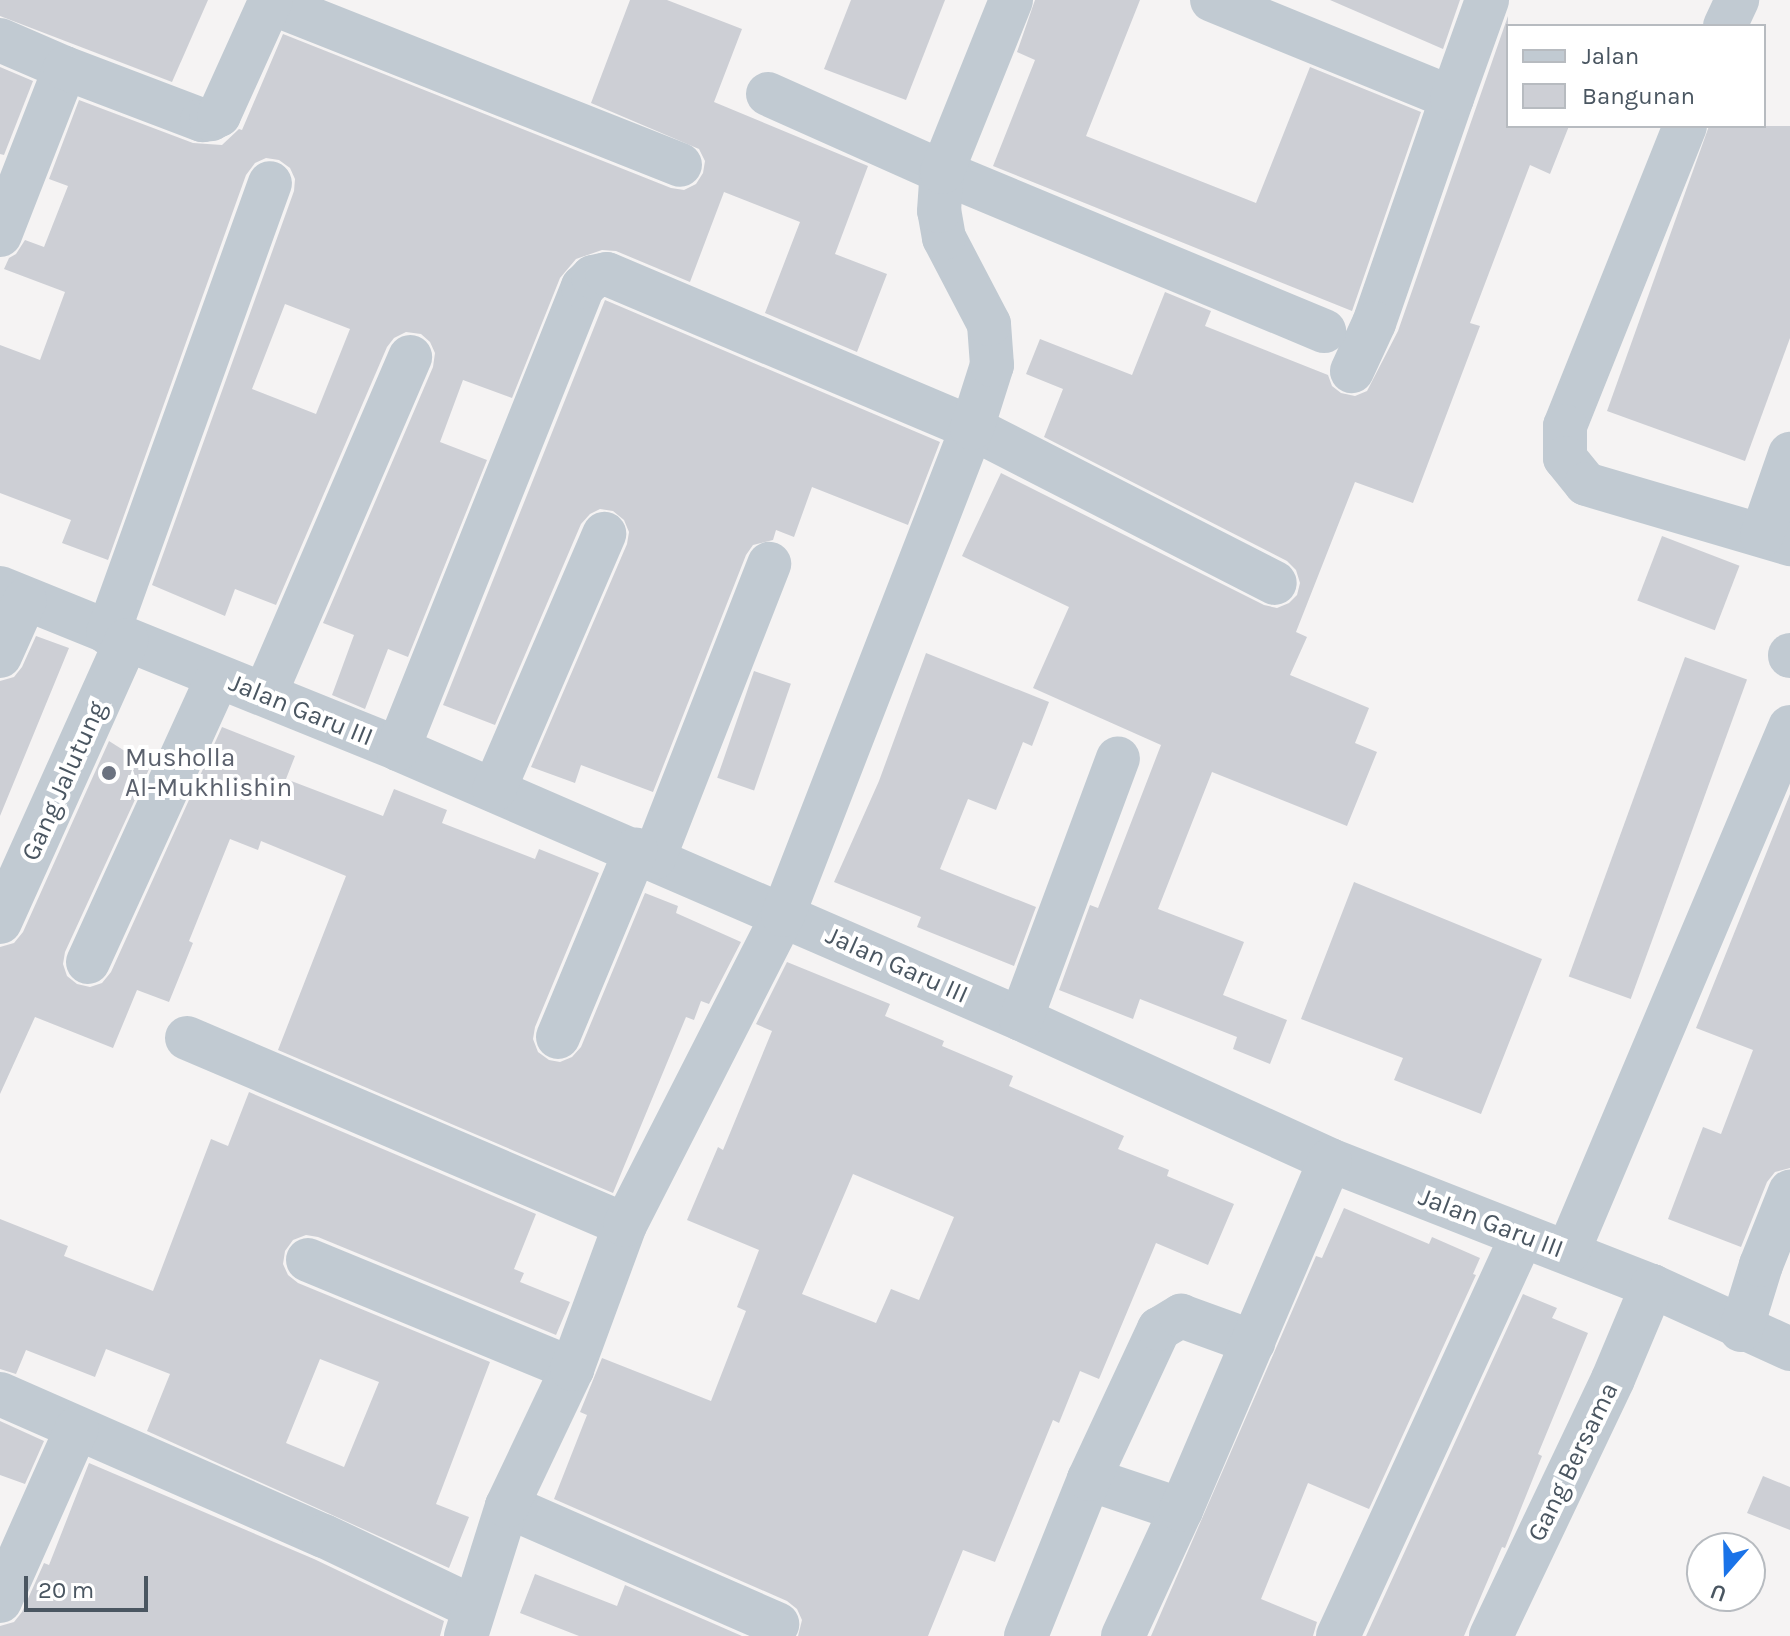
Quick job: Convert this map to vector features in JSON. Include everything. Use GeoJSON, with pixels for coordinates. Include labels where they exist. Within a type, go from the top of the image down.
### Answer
{"type":"FeatureCollection","features":[{"type":"Feature","properties":{"kind":"street"},"geometry":{"type":"LineString","coordinates":[[0,1394],[324,1536],[469,1621],[507,1506],[572,1369],[625,1225],[783,915],[972,428],[992,365],[989,324],[944,238],[939,211],[942,172],[1011,0]]}},
{"type":"Feature","properties":{"kind":"street"},"geometry":{"type":"LineString","coordinates":[[1212,0],[1452,98]]}},
{"type":"Feature","properties":{"kind":"street"},"geometry":{"type":"LineString","coordinates":[[1352,371],[1374,323],[1487,0]]}},
{"type":"Feature","properties":{"kind":"street"},"geometry":{"type":"LineString","coordinates":[[1726,24],[1737,0]]}},
{"type":"Feature","properties":{"kind":"street"},"geometry":{"type":"LineString","coordinates":[[0,40],[202,120],[211,119],[219,115],[270,1],[680,165]]}},
{"type":"Feature","properties":{"kind":"street"},"geometry":{"type":"LineString","coordinates":[[0,235],[65,68]]}},
{"type":"Feature","properties":{"kind":"street"},"geometry":{"type":"LineString","coordinates":[[768,94],[942,172],[1324,331]]}},
{"type":"Feature","properties":{"kind":"street"},"geometry":{"type":"LineString","coordinates":[[1684,128],[1565,426],[1565,458],[1586,484],[1776,540],[1790,454]]}},
{"type":"Feature","properties":{"kind":"street","name":"Gang Jalutung"},"geometry":{"type":"LineString","coordinates":[[0,922],[118,637],[270,183]]}},
{"type":"Feature","properties":{"kind":"street"},"geometry":{"type":"LineString","coordinates":[[398,749],[583,287],[593,277],[607,274],[972,428],[1275,583]]}},
{"type":"Feature","properties":{"kind":"street"},"geometry":{"type":"LineString","coordinates":[[265,694],[410,357]]}},
{"type":"Feature","properties":{"kind":"street"},"geometry":{"type":"LineString","coordinates":[[494,790],[604,534]]}},
{"type":"Feature","properties":{"kind":"street"},"geometry":{"type":"LineString","coordinates":[[558,1037],[645,854],[769,564]]}},
{"type":"Feature","properties":{"kind":"street"},"geometry":{"type":"LineString","coordinates":[[0,656],[13,594]]}},
{"type":"Feature","properties":{"kind":"street","name":"Jalan Garu III"},"geometry":{"type":"LineString","coordinates":[[13,594],[398,749],[1021,1019],[1330,1160],[1652,1286],[1741,1330],[1790,1349]]}},
{"type":"Feature","properties":{"kind":"street"},"geometry":{"type":"LineString","coordinates":[[88,962],[218,677]]}},
{"type":"Feature","properties":{"kind":"street"},"geometry":{"type":"LineString","coordinates":[[1568,1252],[1790,727]]}},
{"type":"Feature","properties":{"kind":"street"},"geometry":{"type":"LineString","coordinates":[[1021,1019],[1118,758]]}},
{"type":"Feature","properties":{"kind":"street"},"geometry":{"type":"LineString","coordinates":[[187,1038],[625,1225]]}},
{"type":"Feature","properties":{"kind":"street"},"geometry":{"type":"LineString","coordinates":[[1123,1636],[1181,1510],[1330,1160]]}},
{"type":"Feature","properties":{"kind":"street"},"geometry":{"type":"LineString","coordinates":[[1741,1330],[1761,1265],[1790,1192]]}},
{"type":"Feature","properties":{"kind":"street"},"geometry":{"type":"LineString","coordinates":[[1338,1636],[1522,1236]]}},
{"type":"Feature","properties":{"kind":"street"},"geometry":{"type":"LineString","coordinates":[[308,1260],[572,1369]]}},
{"type":"Feature","properties":{"kind":"street","name":"Gang Bersama"},"geometry":{"type":"LineString","coordinates":[[1491,1636],[1613,1379],[1652,1286]]}},
{"type":"Feature","properties":{"kind":"street"},"geometry":{"type":"LineString","coordinates":[[1026,1636],[1089,1479],[1159,1329],[1181,1316],[1253,1342]]}},
{"type":"Feature","properties":{"kind":"street"},"geometry":{"type":"LineString","coordinates":[[0,1601],[77,1428]]}},
{"type":"Feature","properties":{"kind":"street"},"geometry":{"type":"LineString","coordinates":[[1089,1479],[1181,1510]]}},
{"type":"Feature","properties":{"kind":"street"},"geometry":{"type":"LineString","coordinates":[[507,1506],[777,1624]]}},
{"type":"Feature","properties":{"kind":"building"},"geometry":{"type":"Polygon","coordinates":[[[0,0],[208,0],[172,82],[0,16],[0,0]]]}},
{"type":"Feature","properties":{"kind":"building"},"geometry":{"type":"Polygon","coordinates":[[[630,0],[667,0],[742,29],[714,102],[868,166],[835,254],[887,274],[857,352],[765,313],[800,222],[724,192],[690,282],[616,251],[602,250],[576,259],[560,278],[512,398],[463,380],[440,442],[487,460],[408,657],[388,649],[365,709],[332,695],[354,635],[323,623],[433,367],[435,353],[430,342],[421,334],[406,332],[394,338],[387,347],[276,605],[235,589],[225,616],[152,585],[294,191],[295,179],[290,168],[279,160],[266,158],[255,163],[246,175],[108,560],[62,543],[71,520],[0,493],[0,345],[40,360],[65,292],[4,269],[9,258],[16,254],[25,240],[44,247],[68,186],[49,179],[79,100],[193,143],[222,145],[239,129],[242,130],[283,34],[671,188],[684,190],[696,184],[703,173],[705,161],[699,149],[591,103],[630,0]],[[285,304],[252,389],[316,414],[350,329],[285,304]]]}},
{"type":"Feature","properties":{"kind":"building"},"geometry":{"type":"Polygon","coordinates":[[[851,0],[945,0],[906,100],[824,69],[851,0]]]}},
{"type":"Feature","properties":{"kind":"building"},"geometry":{"type":"Polygon","coordinates":[[[1035,0],[1140,0],[1086,136],[1256,203],[1310,67],[1421,112],[1352,311],[993,166],[1035,60],[1017,52],[1035,0]]]}},
{"type":"Feature","properties":{"kind":"building"},"geometry":{"type":"Polygon","coordinates":[[[1330,0],[1460,0],[1443,49],[1330,0]]]}},
{"type":"Feature","properties":{"kind":"building"},"geometry":{"type":"Polygon","coordinates":[[[1508,16],[1506,128],[1568,128],[1550,174],[1530,165],[1470,323],[1480,326],[1413,503],[1355,482],[1296,632],[1307,637],[1290,675],[1369,708],[1355,743],[1377,752],[1347,826],[1212,772],[1158,909],[1244,942],[1223,995],[1287,1020],[1270,1064],[1233,1049],[1237,1037],[1140,999],[1133,1019],[1059,990],[1090,905],[1098,908],[1161,745],[1033,688],[1069,607],[962,556],[1001,473],[1264,605],[1277,608],[1289,603],[1297,595],[1300,583],[1296,570],[1287,561],[1044,437],[1063,389],[1026,374],[1040,339],[1132,375],[1165,292],[1211,311],[1205,326],[1328,375],[1332,386],[1341,393],[1355,396],[1367,391],[1398,331],[1508,16]]]}},
{"type":"Feature","properties":{"kind":"building"},"geometry":{"type":"Polygon","coordinates":[[[0,67],[33,81],[4,155],[0,154],[0,67]]]}},
{"type":"Feature","properties":{"kind":"building"},"geometry":{"type":"Polygon","coordinates":[[[1790,126],[1790,338],[1745,461],[1607,411],[1708,128],[1790,126]]]}},
{"type":"Feature","properties":{"kind":"building"},"geometry":{"type":"Polygon","coordinates":[[[605,300],[940,442],[908,525],[812,487],[794,537],[776,530],[773,540],[753,545],[746,555],[653,792],[581,765],[575,783],[531,767],[627,544],[629,532],[624,520],[613,511],[600,509],[581,524],[495,725],[443,705],[605,300]]]}},
{"type":"Feature","properties":{"kind":"building"},"geometry":{"type":"Polygon","coordinates":[[[1662,536],[1739,566],[1715,630],[1637,600],[1662,536]]]}},
{"type":"Feature","properties":{"kind":"building"},"geometry":{"type":"Polygon","coordinates":[[[36,636],[69,648],[0,816],[0,681],[14,677],[22,667],[36,636]]]}},
{"type":"Feature","properties":{"kind":"building"},"geometry":{"type":"Polygon","coordinates":[[[926,653],[1049,702],[1032,746],[1023,742],[996,810],[968,799],[940,869],[1036,907],[1014,966],[917,927],[921,917],[834,882],[879,781],[926,653]]]}},
{"type":"Feature","properties":{"kind":"building"},"geometry":{"type":"Polygon","coordinates":[[[1685,657],[1747,680],[1631,999],[1569,976],[1685,657]]]}},
{"type":"Feature","properties":{"kind":"building"},"geometry":{"type":"Polygon","coordinates":[[[754,671],[791,684],[754,791],[717,778],[754,671]]]}},
{"type":"Feature","properties":{"kind":"building"},"geometry":{"type":"Polygon","coordinates":[[[222,727],[295,756],[286,779],[383,816],[394,789],[447,810],[442,823],[535,859],[539,849],[599,873],[535,1027],[533,1039],[538,1052],[549,1060],[560,1062],[572,1057],[581,1047],[645,893],[678,906],[676,913],[741,942],[709,1004],[701,1001],[694,1020],[686,1017],[613,1193],[278,1050],[346,876],[261,841],[258,850],[230,839],[189,941],[193,943],[169,1002],[137,990],[113,1048],[35,1017],[0,1094],[0,947],[14,943],[23,932],[109,741],[150,767],[65,952],[63,964],[67,976],[77,984],[90,987],[102,983],[111,972],[222,727]]]}},
{"type":"Feature","properties":{"kind":"building"},"geometry":{"type":"Polygon","coordinates":[[[1790,794],[1790,1168],[1775,1172],[1767,1182],[1741,1247],[1668,1219],[1703,1127],[1721,1134],[1753,1050],[1696,1028],[1790,794]]]}},
{"type":"Feature","properties":{"kind":"building"},"geometry":{"type":"Polygon","coordinates":[[[1354,882],[1542,959],[1481,1114],[1394,1080],[1403,1058],[1301,1019],[1354,882]]]}},
{"type":"Feature","properties":{"kind":"building"},"geometry":{"type":"Polygon","coordinates":[[[787,962],[890,1004],[885,1016],[944,1041],[942,1046],[1013,1076],[1009,1086],[1124,1136],[1118,1149],[1169,1170],[1167,1176],[1234,1204],[1208,1265],[1156,1243],[1099,1379],[1080,1371],[1059,1423],[1053,1420],[995,1562],[963,1550],[928,1636],[798,1636],[802,1620],[797,1609],[787,1601],[554,1499],[587,1415],[580,1412],[602,1358],[711,1401],[746,1311],[737,1307],[759,1250],[687,1220],[718,1147],[723,1150],[772,1031],[756,1024],[787,962]],[[853,1174],[802,1294],[876,1323],[891,1289],[919,1300],[954,1217],[853,1174]]]}},
{"type":"Feature","properties":{"kind":"building"},"geometry":{"type":"Polygon","coordinates":[[[249,1092],[536,1214],[514,1269],[524,1273],[520,1282],[570,1302],[556,1335],[318,1237],[306,1235],[293,1240],[285,1251],[283,1264],[288,1275],[298,1283],[490,1362],[436,1504],[469,1517],[449,1568],[147,1431],[170,1374],[106,1349],[95,1377],[26,1350],[16,1374],[0,1369],[0,1219],[68,1246],[64,1256],[153,1291],[211,1139],[228,1146],[249,1092]],[[320,1359],[286,1443],[344,1467],[379,1382],[320,1359]]]}},
{"type":"Feature","properties":{"kind":"building"},"geometry":{"type":"Polygon","coordinates":[[[1344,1208],[1429,1244],[1432,1237],[1480,1258],[1473,1274],[1476,1275],[1369,1509],[1308,1483],[1261,1599],[1317,1622],[1313,1636],[1151,1636],[1316,1256],[1322,1258],[1344,1208]]]}},
{"type":"Feature","properties":{"kind":"building"},"geometry":{"type":"Polygon","coordinates":[[[1523,1294],[1557,1308],[1552,1318],[1588,1333],[1538,1454],[1542,1456],[1505,1548],[1502,1547],[1464,1636],[1366,1636],[1523,1294]]]}},
{"type":"Feature","properties":{"kind":"building"},"geometry":{"type":"Polygon","coordinates":[[[0,1421],[44,1441],[25,1484],[0,1475],[0,1421]]]}},
{"type":"Feature","properties":{"kind":"building"},"geometry":{"type":"Polygon","coordinates":[[[89,1463],[314,1559],[444,1621],[440,1636],[0,1636],[0,1626],[14,1622],[22,1612],[44,1563],[49,1565],[89,1463]]]}},
{"type":"Feature","properties":{"kind":"building"},"geometry":{"type":"Polygon","coordinates":[[[1763,1476],[1790,1487],[1790,1530],[1747,1513],[1763,1476]]]}},
{"type":"Feature","properties":{"kind":"building"},"geometry":{"type":"Polygon","coordinates":[[[535,1574],[617,1606],[625,1585],[742,1636],[579,1636],[520,1613],[535,1574]]]}},
{"type":"Feature","properties":{"kind":"place","name":"Musholla Al-Mukhlishin"},"geometry":{"type":"Point","coordinates":[109,773]}}]}
